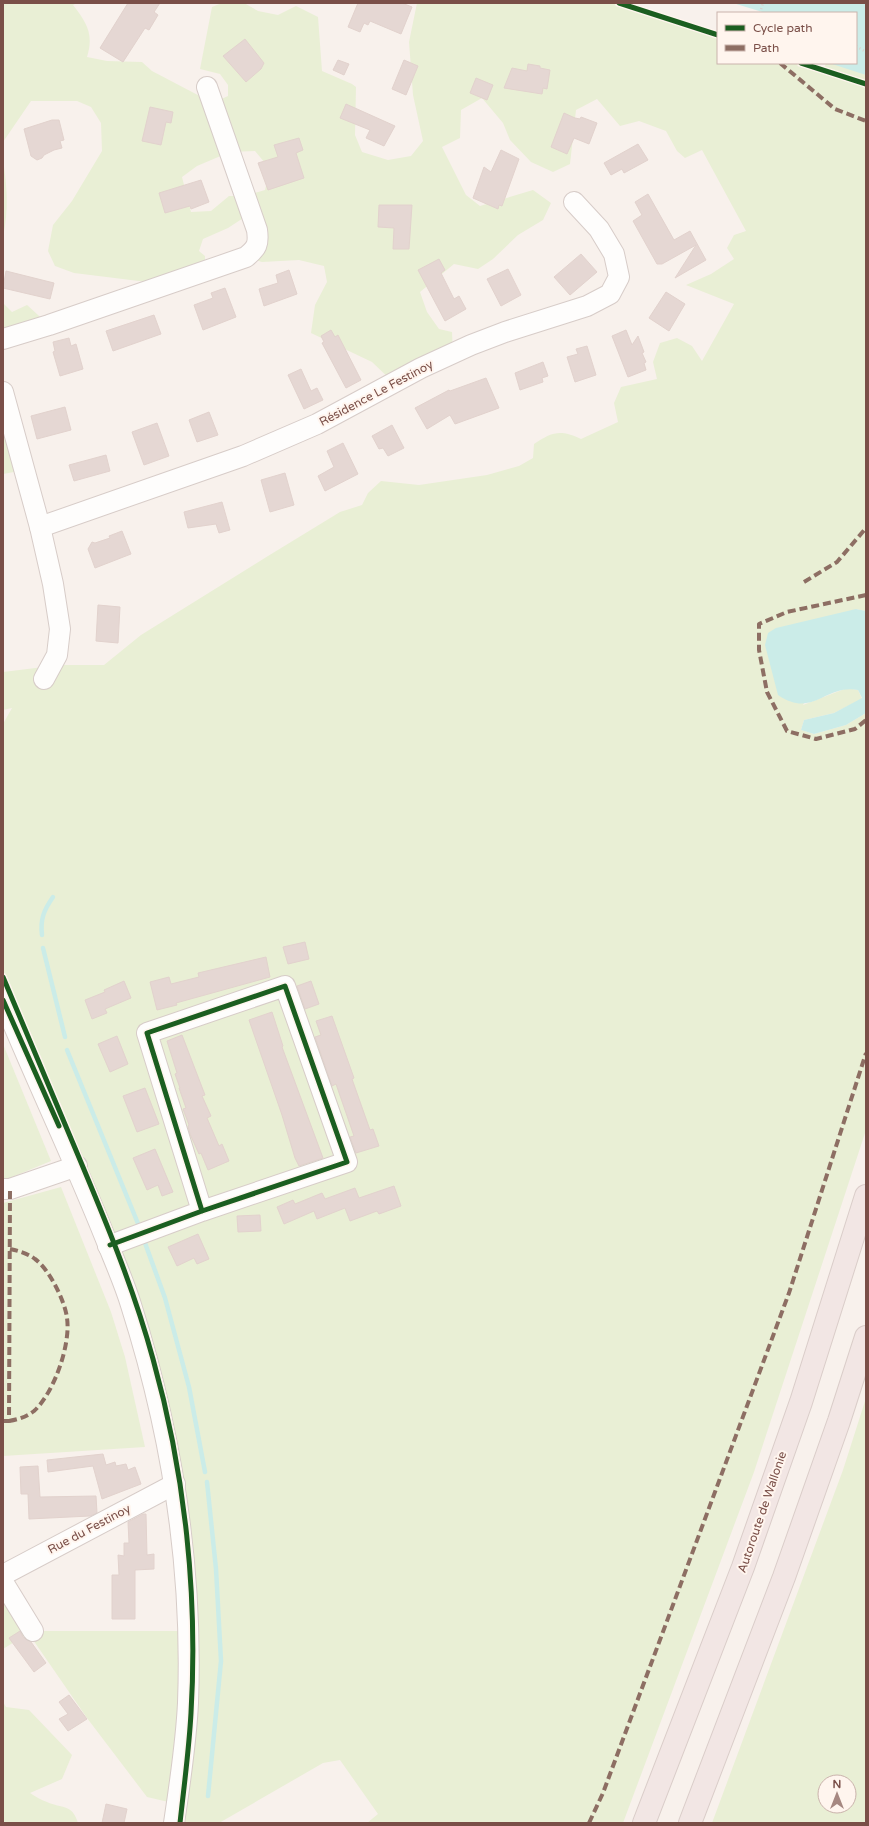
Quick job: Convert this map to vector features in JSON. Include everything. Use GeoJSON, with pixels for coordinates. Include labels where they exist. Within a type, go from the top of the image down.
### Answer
{"type":"FeatureCollection","features":[{"type":"Feature","properties":{"kind":"highway","name":"Autoroute de Wallonie"},"geometry":{"type":"LineString","coordinates":[[644,1823],[743,1567],[800,1402],[866,1196]]}},
{"type":"Feature","properties":{"kind":"highway"},"geometry":{"type":"LineString","coordinates":[[690,1823],[784,1577],[839,1421],[866,1337]]}},
{"type":"Feature","properties":{"kind":"street"},"geometry":{"type":"LineString","coordinates":[[3,339],[44,327],[246,257],[254,250],[258,242],[257,230],[207,87]]}},
{"type":"Feature","properties":{"kind":"street","name":"Résidence Le Festinoy"},"geometry":{"type":"LineString","coordinates":[[40,527],[243,456],[317,424],[421,368],[471,345],[505,332],[587,306],[610,294],[619,277],[614,254],[599,229],[574,202]]}},
{"type":"Feature","properties":{"kind":"street"},"geometry":{"type":"LineString","coordinates":[[3,392],[40,527],[53,584],[60,629],[57,655],[44,679]]}},
{"type":"Feature","properties":{"kind":"street"},"geometry":{"type":"LineString","coordinates":[[108,1246],[202,1211],[347,1162],[285,986],[147,1032],[202,1211]]}},
{"type":"Feature","properties":{"kind":"street"},"geometry":{"type":"LineString","coordinates":[[3,1000],[77,1166],[131,1304],[147,1360],[175,1484],[185,1562],[189,1645],[188,1704],[184,1760],[174,1823]]}},
{"type":"Feature","properties":{"kind":"street"},"geometry":{"type":"LineString","coordinates":[[3,1189],[77,1166]]}},
{"type":"Feature","properties":{"kind":"street","name":"Rue du Festinoy"},"geometry":{"type":"LineString","coordinates":[[3,1575],[175,1484]]}},
{"type":"Feature","properties":{"kind":"street"},"geometry":{"type":"LineString","coordinates":[[3,1582],[33,1631]]}},
{"type":"Feature","properties":{"kind":"path"},"geometry":{"type":"LineString","coordinates":[[857,47],[866,52]]}},
{"type":"Feature","properties":{"kind":"green space"},"geometry":{"type":"Polygon","coordinates":[[[3,3],[77,3],[73,5],[82,17],[88,29],[90,42],[87,57],[107,61],[142,62],[152,71],[213,103],[228,96],[228,85],[220,74],[200,69],[212,7],[222,3],[244,3],[258,11],[278,15],[296,6],[318,17],[322,71],[356,87],[355,135],[362,152],[388,160],[411,156],[423,141],[413,95],[409,42],[417,3],[619,3],[717,35],[717,64],[804,64],[823,71],[826,64],[834,64],[866,73],[866,611],[856,609],[803,705],[847,688],[858,690],[862,699],[834,713],[804,720],[801,730],[814,734],[846,725],[866,713],[866,1130],[754,1472],[623,1823],[367,1823],[378,1814],[340,1760],[323,1763],[219,1823],[174,1823],[177,1804],[147,1797],[87,1718],[31,1637],[32,1631],[3,1649],[3,1582],[33,1631],[187,1631],[147,1360],[3,1000],[3,724],[12,708],[3,710],[3,672],[60,665],[104,665],[141,635],[268,556],[340,512],[362,505],[368,493],[381,481],[419,485],[487,475],[519,466],[533,458],[534,444],[546,437],[556,433],[562,433],[581,439],[618,422],[614,403],[621,387],[657,379],[653,362],[660,343],[677,338],[692,346],[702,361],[734,304],[686,285],[711,274],[734,259],[727,248],[734,235],[746,231],[702,150],[685,158],[677,151],[666,131],[639,121],[620,126],[597,99],[576,110],[570,164],[553,172],[531,162],[510,140],[503,123],[482,98],[461,110],[460,138],[442,147],[466,195],[480,206],[533,190],[551,203],[543,220],[518,235],[493,259],[478,269],[454,264],[420,292],[427,312],[439,329],[452,332],[453,354],[394,383],[372,362],[311,333],[315,305],[327,282],[324,266],[299,260],[262,262],[246,257],[251,213],[228,228],[203,239],[199,251],[205,256],[205,271],[147,282],[74,273],[55,266],[48,251],[53,225],[72,201],[102,151],[101,123],[91,107],[77,101],[31,101],[3,142],[3,3]],[[255,151],[230,152],[197,166],[182,177],[191,212],[211,211],[229,196],[245,196],[265,190],[270,169],[255,151]]]}},
{"type":"Feature","properties":{"kind":"green space"},"geometry":{"type":"Polygon","coordinates":[[[3,160],[7,198],[3,236],[3,160]]]}},
{"type":"Feature","properties":{"kind":"green space"},"geometry":{"type":"Polygon","coordinates":[[[3,303],[12,312],[27,305],[49,325],[3,339],[3,303]]]}},
{"type":"Feature","properties":{"kind":"green space"},"geometry":{"type":"Polygon","coordinates":[[[3,392],[25,470],[3,474],[3,392]]]}},
{"type":"Feature","properties":{"kind":"green space"},"geometry":{"type":"Polygon","coordinates":[[[3,1044],[51,1161],[5,1180],[3,1180],[3,1044]]]}},
{"type":"Feature","properties":{"kind":"green space"},"geometry":{"type":"Polygon","coordinates":[[[61,1187],[111,1312],[125,1357],[145,1447],[3,1456],[3,1203],[61,1187]]]}},
{"type":"Feature","properties":{"kind":"green space"},"geometry":{"type":"Polygon","coordinates":[[[866,1398],[866,1823],[712,1823],[843,1470],[866,1398]]]}},
{"type":"Feature","properties":{"kind":"green space"},"geometry":{"type":"Polygon","coordinates":[[[3,1702],[6,1707],[29,1710],[72,1755],[62,1779],[30,1793],[52,1804],[70,1809],[76,1817],[78,1823],[3,1823],[3,1702]]]}},
{"type":"Feature","properties":{"kind":"water"},"geometry":{"type":"Polygon","coordinates":[[[733,3],[866,3],[866,75],[832,64],[857,64],[857,12],[763,12],[733,3]]]}},
{"type":"Feature","properties":{"kind":"water"},"geometry":{"type":"Polygon","coordinates":[[[856,609],[866,611],[866,713],[846,725],[814,734],[801,730],[804,720],[834,713],[862,698],[858,690],[847,689],[801,704],[790,701],[778,695],[765,645],[768,633],[776,628],[856,609]]]}},
{"type":"Feature","properties":{"kind":"building"},"geometry":{"type":"Polygon","coordinates":[[[128,3],[160,3],[154,12],[158,15],[149,30],[145,28],[123,62],[100,48],[128,3]]]}},
{"type":"Feature","properties":{"kind":"building"},"geometry":{"type":"Polygon","coordinates":[[[358,3],[402,3],[412,7],[401,34],[370,21],[368,25],[364,23],[360,32],[348,27],[358,3]]]}},
{"type":"Feature","properties":{"kind":"building"},"geometry":{"type":"Polygon","coordinates":[[[245,39],[264,63],[261,69],[246,82],[223,56],[245,39]]]}},
{"type":"Feature","properties":{"kind":"building"},"geometry":{"type":"Polygon","coordinates":[[[338,60],[349,64],[344,75],[333,70],[338,60]]]}},
{"type":"Feature","properties":{"kind":"building"},"geometry":{"type":"Polygon","coordinates":[[[404,60],[418,66],[406,95],[392,89],[404,60]]]}},
{"type":"Feature","properties":{"kind":"building"},"geometry":{"type":"Polygon","coordinates":[[[528,64],[540,66],[540,68],[550,70],[547,89],[543,88],[542,94],[504,88],[512,68],[527,71],[528,64]]]}},
{"type":"Feature","properties":{"kind":"building"},"geometry":{"type":"Polygon","coordinates":[[[476,78],[493,85],[487,100],[470,93],[476,78]]]}},
{"type":"Feature","properties":{"kind":"building"},"geometry":{"type":"Polygon","coordinates":[[[346,104],[395,126],[384,146],[366,138],[370,130],[340,118],[346,104]]]}},
{"type":"Feature","properties":{"kind":"building"},"geometry":{"type":"Polygon","coordinates":[[[150,107],[173,112],[171,123],[166,122],[161,145],[142,141],[150,107]]]}},
{"type":"Feature","properties":{"kind":"building"},"geometry":{"type":"Polygon","coordinates":[[[564,113],[575,118],[580,119],[581,117],[597,123],[589,144],[574,138],[567,154],[551,147],[564,113]]]}},
{"type":"Feature","properties":{"kind":"building"},"geometry":{"type":"Polygon","coordinates":[[[52,120],[59,120],[64,140],[60,141],[62,148],[54,150],[37,160],[31,156],[24,129],[52,120]]]}},
{"type":"Feature","properties":{"kind":"building"},"geometry":{"type":"Polygon","coordinates":[[[299,138],[303,150],[296,153],[304,178],[268,190],[258,163],[278,157],[274,145],[299,138]]]}},
{"type":"Feature","properties":{"kind":"building"},"geometry":{"type":"Polygon","coordinates":[[[638,144],[648,160],[624,173],[622,169],[611,175],[604,163],[638,144]]]}},
{"type":"Feature","properties":{"kind":"building"},"geometry":{"type":"Polygon","coordinates":[[[501,150],[519,159],[502,206],[499,205],[498,209],[473,198],[484,167],[491,172],[501,150]]]}},
{"type":"Feature","properties":{"kind":"building"},"geometry":{"type":"Polygon","coordinates":[[[201,180],[209,202],[191,209],[190,206],[165,213],[159,193],[201,180]]]}},
{"type":"Feature","properties":{"kind":"building"},"geometry":{"type":"Polygon","coordinates":[[[648,194],[674,240],[690,231],[706,260],[675,278],[696,245],[662,264],[657,264],[633,221],[642,215],[635,202],[648,194]]]}},
{"type":"Feature","properties":{"kind":"building"},"geometry":{"type":"Polygon","coordinates":[[[379,205],[412,205],[409,249],[393,249],[394,228],[378,227],[379,205]]]}},
{"type":"Feature","properties":{"kind":"building"},"geometry":{"type":"Polygon","coordinates":[[[581,254],[597,272],[570,295],[554,277],[581,254]]]}},
{"type":"Feature","properties":{"kind":"building"},"geometry":{"type":"Polygon","coordinates":[[[439,259],[445,270],[441,273],[454,299],[459,296],[466,309],[445,321],[418,270],[439,259]]]}},
{"type":"Feature","properties":{"kind":"building"},"geometry":{"type":"Polygon","coordinates":[[[508,269],[521,295],[501,306],[487,279],[508,269]]]}},
{"type":"Feature","properties":{"kind":"building"},"geometry":{"type":"Polygon","coordinates":[[[289,270],[297,294],[264,306],[259,289],[278,283],[276,275],[289,270]]]}},
{"type":"Feature","properties":{"kind":"building"},"geometry":{"type":"Polygon","coordinates":[[[6,271],[54,283],[50,299],[3,288],[6,271]]]}},
{"type":"Feature","properties":{"kind":"building"},"geometry":{"type":"Polygon","coordinates":[[[225,288],[236,317],[203,330],[194,305],[213,298],[211,293],[225,288]]]}},
{"type":"Feature","properties":{"kind":"building"},"geometry":{"type":"Polygon","coordinates":[[[666,292],[685,304],[669,331],[649,318],[666,292]]]}},
{"type":"Feature","properties":{"kind":"building"},"geometry":{"type":"Polygon","coordinates":[[[154,315],[161,334],[113,351],[106,331],[154,315]]]}},
{"type":"Feature","properties":{"kind":"building"},"geometry":{"type":"Polygon","coordinates":[[[331,330],[335,337],[338,335],[361,380],[346,388],[322,343],[324,342],[321,336],[331,330]]]}},
{"type":"Feature","properties":{"kind":"building"},"geometry":{"type":"Polygon","coordinates":[[[626,330],[632,345],[638,336],[646,362],[644,363],[646,370],[628,377],[612,336],[626,330]]]}},
{"type":"Feature","properties":{"kind":"building"},"geometry":{"type":"Polygon","coordinates":[[[69,338],[71,346],[76,344],[83,369],[60,376],[53,352],[55,351],[53,342],[69,338]]]}},
{"type":"Feature","properties":{"kind":"building"},"geometry":{"type":"Polygon","coordinates":[[[587,346],[596,375],[575,382],[567,357],[578,354],[576,349],[587,346]]]}},
{"type":"Feature","properties":{"kind":"building"},"geometry":{"type":"Polygon","coordinates":[[[543,362],[548,376],[542,378],[543,382],[520,390],[515,373],[543,362]]]}},
{"type":"Feature","properties":{"kind":"building"},"geometry":{"type":"Polygon","coordinates":[[[301,369],[311,391],[317,388],[323,400],[304,409],[288,375],[301,369]]]}},
{"type":"Feature","properties":{"kind":"building"},"geometry":{"type":"Polygon","coordinates":[[[486,378],[499,408],[455,424],[450,415],[427,429],[415,408],[449,390],[450,391],[486,378]]]}},
{"type":"Feature","properties":{"kind":"building"},"geometry":{"type":"Polygon","coordinates":[[[65,407],[71,430],[37,439],[31,416],[65,407]]]}},
{"type":"Feature","properties":{"kind":"building"},"geometry":{"type":"Polygon","coordinates":[[[209,412],[218,435],[197,442],[189,420],[209,412]]]}},
{"type":"Feature","properties":{"kind":"building"},"geometry":{"type":"Polygon","coordinates":[[[157,423],[169,456],[144,465],[132,432],[157,423]]]}},
{"type":"Feature","properties":{"kind":"building"},"geometry":{"type":"Polygon","coordinates":[[[392,425],[404,448],[388,456],[383,448],[379,449],[372,436],[392,425]]]}},
{"type":"Feature","properties":{"kind":"building"},"geometry":{"type":"Polygon","coordinates":[[[343,443],[358,474],[325,491],[318,476],[334,467],[327,451],[343,443]]]}},
{"type":"Feature","properties":{"kind":"building"},"geometry":{"type":"Polygon","coordinates":[[[106,455],[110,471],[74,481],[69,465],[106,455]]]}},
{"type":"Feature","properties":{"kind":"building"},"geometry":{"type":"Polygon","coordinates":[[[285,473],[294,505],[270,512],[261,480],[285,473]]]}},
{"type":"Feature","properties":{"kind":"building"},"geometry":{"type":"Polygon","coordinates":[[[222,502],[230,530],[219,533],[216,524],[188,528],[184,512],[222,502]]]}},
{"type":"Feature","properties":{"kind":"building"},"geometry":{"type":"Polygon","coordinates":[[[122,531],[131,554],[95,568],[88,549],[92,542],[95,543],[110,538],[109,536],[122,531]]]}},
{"type":"Feature","properties":{"kind":"building"},"geometry":{"type":"Polygon","coordinates":[[[98,605],[120,607],[118,643],[96,641],[98,605]]]}},
{"type":"Feature","properties":{"kind":"building"},"geometry":{"type":"Polygon","coordinates":[[[305,942],[309,959],[288,964],[283,947],[305,942]]]}},
{"type":"Feature","properties":{"kind":"building"},"geometry":{"type":"Polygon","coordinates":[[[266,957],[270,977],[176,1003],[177,1005],[157,1010],[150,982],[169,977],[171,984],[199,977],[198,973],[266,957]]]}},
{"type":"Feature","properties":{"kind":"building"},"geometry":{"type":"Polygon","coordinates":[[[124,981],[131,998],[105,1009],[107,1013],[92,1019],[85,1000],[105,992],[104,990],[124,981]]]}},
{"type":"Feature","properties":{"kind":"building"},"geometry":{"type":"Polygon","coordinates":[[[311,981],[319,1004],[305,1009],[297,986],[311,981]]]}},
{"type":"Feature","properties":{"kind":"building"},"geometry":{"type":"Polygon","coordinates":[[[272,1012],[283,1046],[282,1047],[323,1158],[299,1166],[249,1020],[272,1012]]]}},
{"type":"Feature","properties":{"kind":"building"},"geometry":{"type":"Polygon","coordinates":[[[332,1016],[354,1078],[352,1079],[370,1130],[373,1129],[379,1146],[356,1153],[350,1137],[354,1136],[336,1084],[332,1086],[315,1037],[321,1035],[316,1021],[332,1016]]]}},
{"type":"Feature","properties":{"kind":"building"},"geometry":{"type":"Polygon","coordinates":[[[182,1035],[205,1095],[202,1096],[211,1116],[207,1118],[219,1146],[222,1144],[229,1161],[208,1170],[201,1153],[199,1154],[190,1134],[189,1125],[183,1109],[186,1108],[175,1074],[177,1073],[167,1041],[182,1035]]]}},
{"type":"Feature","properties":{"kind":"building"},"geometry":{"type":"Polygon","coordinates":[[[117,1036],[128,1064],[110,1072],[98,1044],[117,1036]]]}},
{"type":"Feature","properties":{"kind":"building"},"geometry":{"type":"Polygon","coordinates":[[[145,1088],[159,1124],[137,1132],[123,1096],[145,1088]]]}},
{"type":"Feature","properties":{"kind":"building"},"geometry":{"type":"Polygon","coordinates":[[[155,1149],[173,1192],[162,1196],[158,1185],[147,1190],[133,1158],[155,1149]]]}},
{"type":"Feature","properties":{"kind":"building"},"geometry":{"type":"Polygon","coordinates":[[[394,1186],[401,1206],[379,1214],[377,1211],[350,1221],[345,1208],[317,1219],[314,1211],[284,1224],[277,1207],[293,1200],[295,1204],[322,1193],[325,1199],[355,1188],[359,1198],[394,1186]]]}},
{"type":"Feature","properties":{"kind":"building"},"geometry":{"type":"Polygon","coordinates":[[[260,1215],[261,1231],[238,1232],[237,1216],[260,1215]]]}},
{"type":"Feature","properties":{"kind":"building"},"geometry":{"type":"Polygon","coordinates":[[[198,1234],[209,1259],[197,1264],[194,1258],[177,1266],[168,1247],[198,1234]]]}},
{"type":"Feature","properties":{"kind":"building"},"geometry":{"type":"Polygon","coordinates":[[[103,1454],[106,1465],[115,1462],[116,1466],[126,1464],[128,1470],[135,1467],[141,1484],[102,1499],[93,1466],[48,1472],[47,1460],[103,1454]]]}},
{"type":"Feature","properties":{"kind":"building"},"geometry":{"type":"Polygon","coordinates":[[[38,1466],[40,1497],[96,1496],[97,1513],[90,1516],[29,1519],[28,1494],[21,1494],[20,1467],[38,1466]]]}},
{"type":"Feature","properties":{"kind":"building"},"geometry":{"type":"Polygon","coordinates":[[[143,1514],[146,1514],[147,1555],[154,1554],[154,1569],[135,1570],[135,1619],[112,1619],[112,1575],[119,1575],[118,1555],[124,1556],[124,1543],[129,1543],[128,1522],[143,1514]]]}},
{"type":"Feature","properties":{"kind":"building"},"geometry":{"type":"Polygon","coordinates":[[[20,1631],[23,1637],[31,1642],[46,1663],[34,1672],[9,1638],[20,1631]]]}},
{"type":"Feature","properties":{"kind":"building"},"geometry":{"type":"Polygon","coordinates":[[[69,1695],[87,1719],[68,1731],[59,1719],[68,1714],[59,1702],[69,1695]]]}},
{"type":"Feature","properties":{"kind":"building"},"geometry":{"type":"Polygon","coordinates":[[[106,1804],[127,1809],[124,1823],[102,1823],[106,1804]]]}},
{"type":"Feature","properties":{"kind":"waterway"},"geometry":{"type":"LineString","coordinates":[[42,935],[43,915],[53,897]]}},
{"type":"Feature","properties":{"kind":"waterway"},"geometry":{"type":"LineString","coordinates":[[43,948],[65,1037]]}},
{"type":"Feature","properties":{"kind":"waterway"},"geometry":{"type":"LineString","coordinates":[[67,1050],[139,1226]]}},
{"type":"Feature","properties":{"kind":"waterway"},"geometry":{"type":"LineString","coordinates":[[145,1243],[165,1298],[189,1387],[205,1472]]}},
{"type":"Feature","properties":{"kind":"waterway"},"geometry":{"type":"LineString","coordinates":[[207,1482],[216,1569],[221,1661],[208,1796]]}},
{"type":"Feature","properties":{"kind":"marked path"},"geometry":{"type":"LineString","coordinates":[[781,64],[835,109],[866,121]]}},
{"type":"Feature","properties":{"kind":"marked path"},"geometry":{"type":"LineString","coordinates":[[804,582],[837,562],[866,528]]}},
{"type":"Feature","properties":{"kind":"marked path"},"geometry":{"type":"LineString","coordinates":[[866,595],[787,612],[759,624],[759,650],[767,692],[787,731],[816,739],[855,729],[866,720]]}},
{"type":"Feature","properties":{"kind":"marked path"},"geometry":{"type":"LineString","coordinates":[[589,1823],[603,1793],[789,1293],[866,1053]]}},
{"type":"Feature","properties":{"kind":"marked path"},"geometry":{"type":"LineString","coordinates":[[3,1421],[9,1421],[10,1189]]}},
{"type":"Feature","properties":{"kind":"marked path"},"geometry":{"type":"LineString","coordinates":[[9,1421],[22,1418],[34,1411],[48,1393],[60,1368],[68,1329],[66,1311],[60,1294],[46,1270],[32,1257],[23,1252],[10,1249]]}},
{"type":"Feature","properties":{"kind":"cycle path"},"geometry":{"type":"LineString","coordinates":[[619,3],[717,35]]}},
{"type":"Feature","properties":{"kind":"cycle path"},"geometry":{"type":"LineString","coordinates":[[804,64],[866,84]]}},
{"type":"Feature","properties":{"kind":"cycle path"},"geometry":{"type":"LineString","coordinates":[[3,977],[97,1200],[127,1278],[145,1332],[164,1402],[181,1490],[187,1534],[193,1624],[191,1713],[180,1823]]}},
{"type":"Feature","properties":{"kind":"cycle path"},"geometry":{"type":"LineString","coordinates":[[110,1245],[202,1211],[347,1162],[285,986],[147,1033],[202,1211]]}},
{"type":"Feature","properties":{"kind":"cycle path"},"geometry":{"type":"LineString","coordinates":[[3,1000],[59,1126]]}}]}
